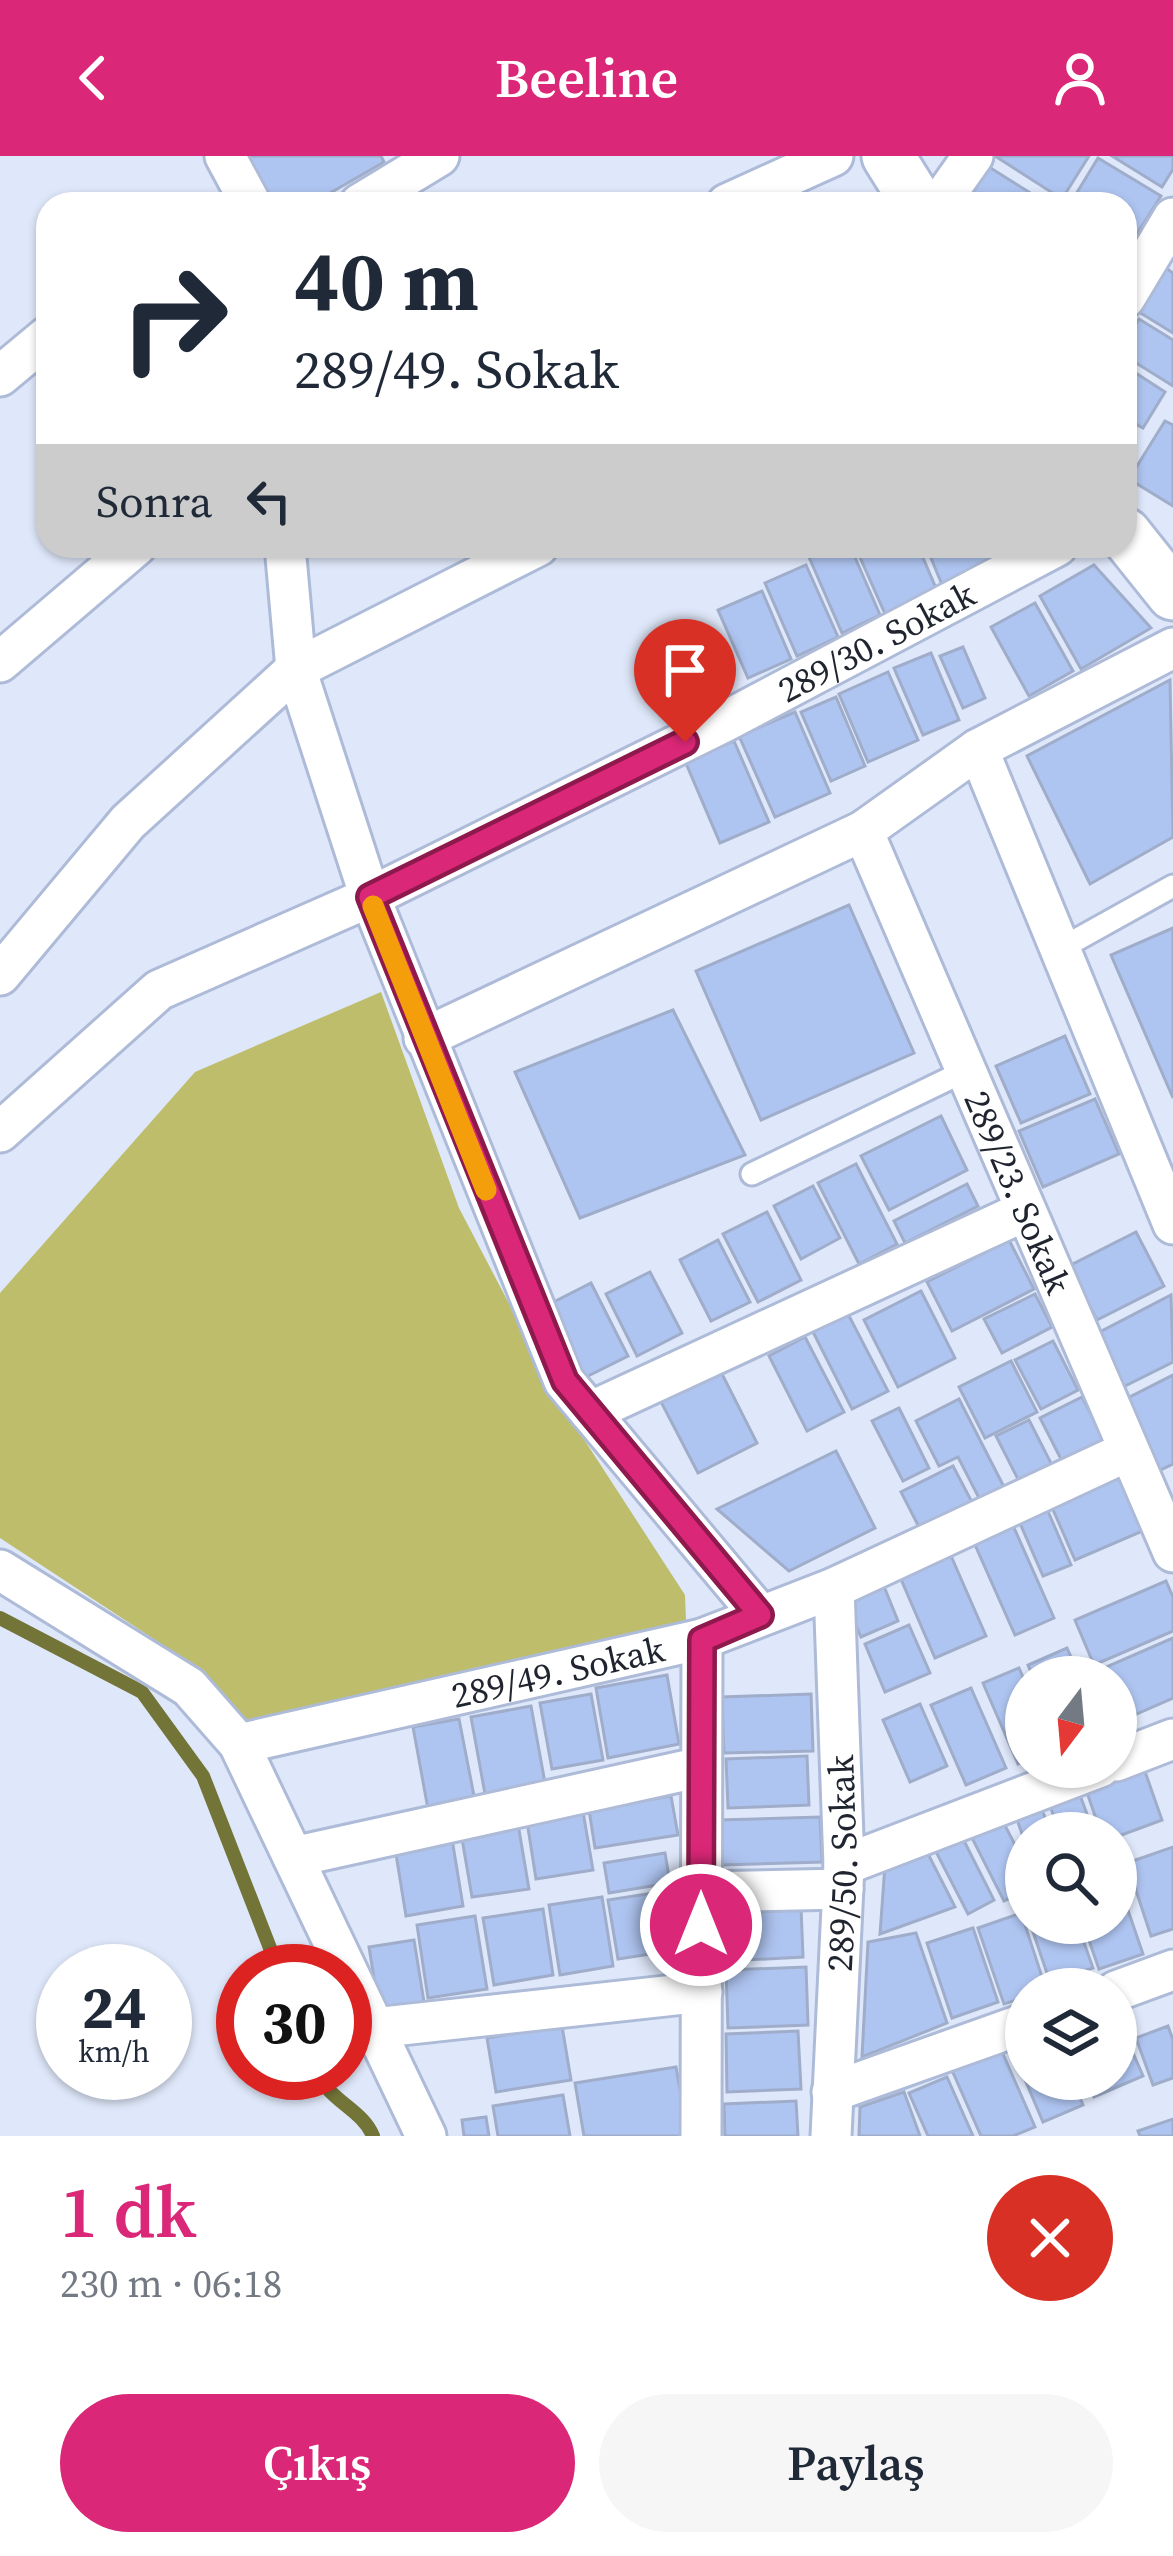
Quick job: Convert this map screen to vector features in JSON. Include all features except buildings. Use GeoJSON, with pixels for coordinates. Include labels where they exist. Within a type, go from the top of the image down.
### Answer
{"type":"FeatureCollection","features":[{"type":"Feature","properties":{"kind":"street"},"geometry":{"type":"LineString","coordinates":[[225,156],[244,192]]}},
{"type":"Feature","properties":{"kind":"street"},"geometry":{"type":"LineString","coordinates":[[380,192],[439,156]]}},
{"type":"Feature","properties":{"kind":"street"},"geometry":{"type":"LineString","coordinates":[[754,192],[833,156]]}},
{"type":"Feature","properties":{"kind":"street"},"geometry":{"type":"LineString","coordinates":[[888,156],[910,192]]}},
{"type":"Feature","properties":{"kind":"street"},"geometry":{"type":"LineString","coordinates":[[948,192],[973,156]]}},
{"type":"Feature","properties":{"kind":"street"},"geometry":{"type":"LineString","coordinates":[[1137,278],[1173,218]]}},
{"type":"Feature","properties":{"kind":"street"},"geometry":{"type":"LineString","coordinates":[[0,376],[36,346]]}},
{"type":"Feature","properties":{"kind":"street"},"geometry":{"type":"LineString","coordinates":[[1137,549],[1173,594]]}},
{"type":"Feature","properties":{"kind":"street"},"geometry":{"type":"LineString","coordinates":[[0,662],[122,558]]}},
{"type":"Feature","properties":{"kind":"street"},"geometry":{"type":"LineString","coordinates":[[286,558],[296,668],[370,897],[565,1381],[760,1615]]}},
{"type":"Feature","properties":{"kind":"street"},"geometry":{"type":"LineString","coordinates":[[0,975],[128,822],[296,668],[514,558]]}},
{"type":"Feature","properties":{"kind":"street","name":"289/30. Sokak"},"geometry":{"type":"LineString","coordinates":[[0,1132],[159,990],[370,897],[724,722],[1035,558]]}},
{"type":"Feature","properties":{"kind":"street"},"geometry":{"type":"LineString","coordinates":[[424,1038],[863,831],[978,749],[1173,648]]}},
{"type":"Feature","properties":{"kind":"street"},"geometry":{"type":"LineString","coordinates":[[978,749],[1171,1214]]}},
{"type":"Feature","properties":{"kind":"street","name":"289/23. Sokak"},"geometry":{"type":"LineString","coordinates":[[863,831],[1173,1552]]}},
{"type":"Feature","properties":{"kind":"street"},"geometry":{"type":"LineString","coordinates":[[590,1412],[1025,1210]]}},
{"type":"Feature","properties":{"kind":"street","name":"289/49. Sokak"},"geometry":{"type":"LineString","coordinates":[[239,1744],[702,1640],[834,1588],[1128,1451]]}},
{"type":"Feature","properties":{"kind":"street"},"geometry":{"type":"LineString","coordinates":[[0,1570],[189,1687],[239,1744],[426,2136]]}},
{"type":"Feature","properties":{"kind":"street","name":"289/50. Sokak"},"geometry":{"type":"LineString","coordinates":[[831,2136],[843,1877],[834,1588]]}},
{"type":"Feature","properties":{"kind":"street"},"geometry":{"type":"LineString","coordinates":[[701,2136],[702,1640]]}},
{"type":"Feature","properties":{"kind":"street"},"geometry":{"type":"LineString","coordinates":[[1137,1753],[1173,1739]]}},
{"type":"Feature","properties":{"kind":"street"},"geometry":{"type":"LineString","coordinates":[[293,1857],[701,1767]]}},
{"type":"Feature","properties":{"kind":"street"},"geometry":{"type":"LineString","coordinates":[[701,1892],[843,1877],[1051,1788]]}},
{"type":"Feature","properties":{"kind":"street"},"geometry":{"type":"LineString","coordinates":[[1137,1983],[1173,1970]]}},
{"type":"Feature","properties":{"kind":"street"},"geometry":{"type":"LineString","coordinates":[[374,2028],[702,1992]]}},
{"type":"Feature","properties":{"kind":"street"},"geometry":{"type":"LineString","coordinates":[[832,2092],[1005,2030]]}},
{"type":"Feature","properties":{"kind":"lane"},"geometry":{"type":"LineString","coordinates":[[1060,949],[1173,886]]}},
{"type":"Feature","properties":{"kind":"lane"},"geometry":{"type":"LineString","coordinates":[[752,1174],[965,1071]]}},
{"type":"Feature","properties":{"kind":"shaded area"},"geometry":{"type":"Polygon","coordinates":[[[381,992],[459,1208],[563,1407],[685,1595],[686,1620],[254,1737],[201,1670],[0,1538],[0,1293],[195,1072],[381,992]]]}},
{"type":"Feature","properties":{"kind":"waterway"},"geometry":{"type":"LineString","coordinates":[[0,1618],[142,1692],[203,1776],[268,1944]]}},
{"type":"Feature","properties":{"kind":"waterway"},"geometry":{"type":"LineString","coordinates":[[340,2100],[373,2136]]}},
{"type":"Feature","properties":{"kind":"slow traffic"},"geometry":{"type":"LineString","coordinates":[[373,906],[486,1190]]}},
{"type":"Feature","properties":{"kind":"route"},"geometry":{"type":"LineString","coordinates":[[685,742],[370,897],[565,1381],[760,1615],[702,1640],[701,1925]]}}]}
